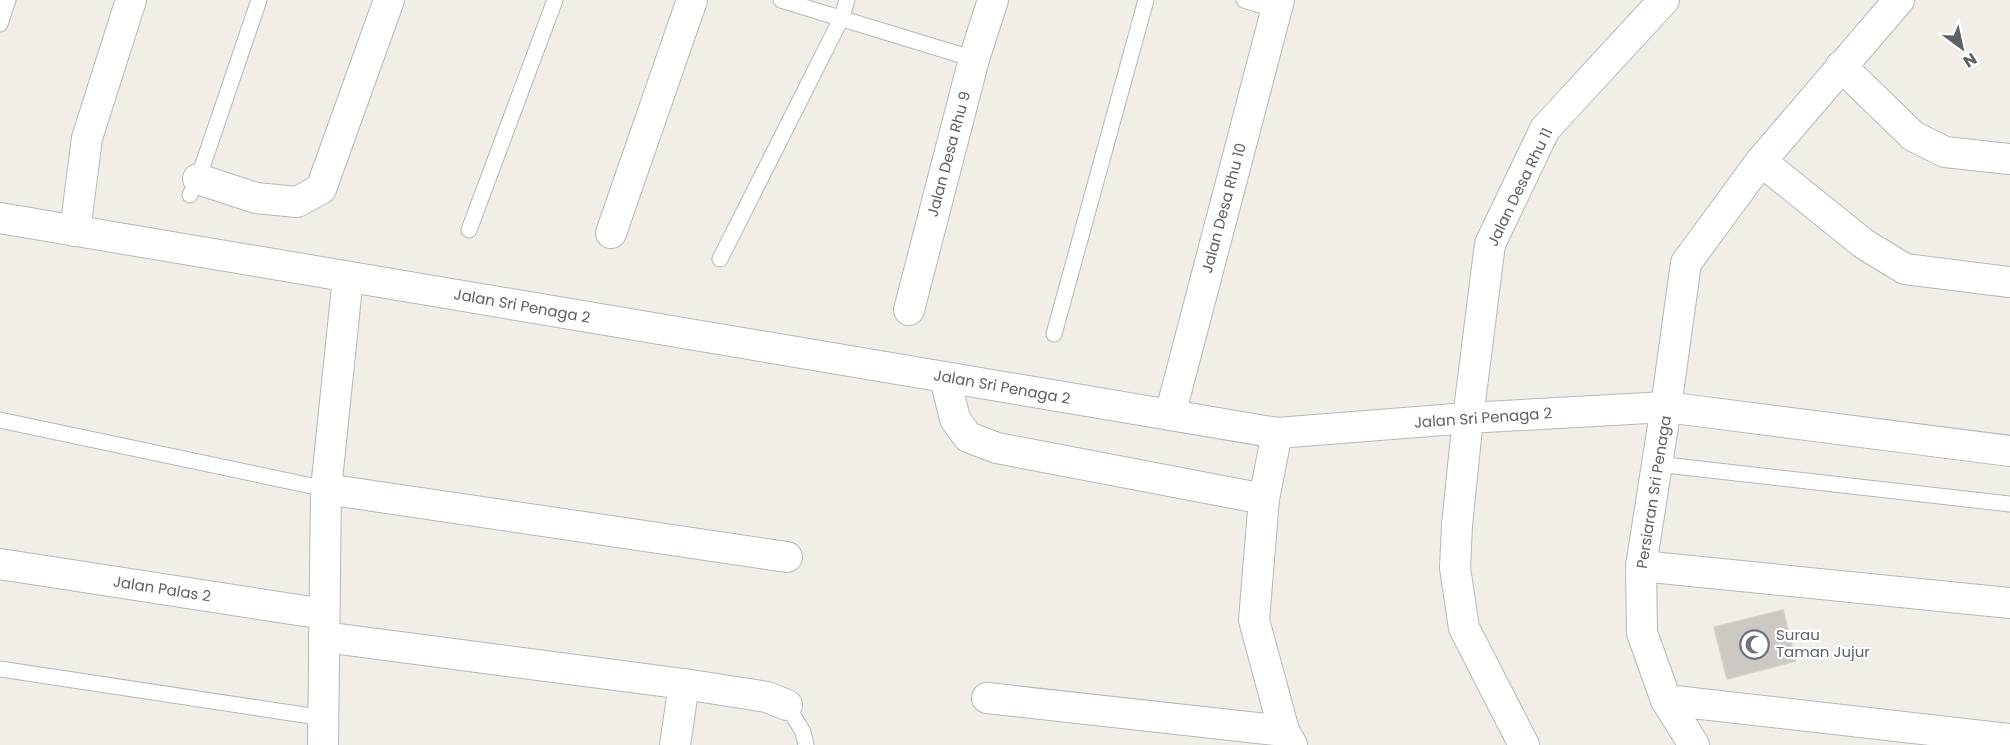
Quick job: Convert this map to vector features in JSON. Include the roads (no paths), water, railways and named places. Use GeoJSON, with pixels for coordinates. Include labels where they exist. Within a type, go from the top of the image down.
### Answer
{"type":"FeatureCollection","features":[{"type":"Feature","properties":{"kind":"street"},"geometry":{"type":"LineString","coordinates":[[75,231],[87,138],[131,0]]}},
{"type":"Feature","properties":{"kind":"street"},"geometry":{"type":"LineString","coordinates":[[194,187],[256,198],[297,202],[321,189],[389,0]]}},
{"type":"Feature","properties":{"kind":"street"},"geometry":{"type":"LineString","coordinates":[[611,233],[692,0]]}},
{"type":"Feature","properties":{"kind":"street","name":"Jalan Desa Rhu 9"},"geometry":{"type":"LineString","coordinates":[[909,310],[974,59],[993,0]]}},
{"type":"Feature","properties":{"kind":"street","name":"Jalan Desa Rhu 11"},"geometry":{"type":"LineString","coordinates":[[1524,745],[1464,627],[1455,568],[1468,417],[1490,244],[1545,129],[1664,0]]}},
{"type":"Feature","properties":{"kind":"street","name":"Persiaran Sri Penaga"},"geometry":{"type":"LineString","coordinates":[[1694,745],[1666,700],[1642,633],[1641,566],[1686,263],[1761,161],[1899,0]]}},
{"type":"Feature","properties":{"kind":"street","name":"Jalan Desa Rhu 10"},"geometry":{"type":"LineString","coordinates":[[1170,415],[1277,5]]}},
{"type":"Feature","properties":{"kind":"street"},"geometry":{"type":"LineString","coordinates":[[1841,66],[1913,136],[1946,152],[2010,159]]}},
{"type":"Feature","properties":{"kind":"street"},"geometry":{"type":"LineString","coordinates":[[1761,161],[1864,244],[1905,269],[2010,282]]}},
{"type":"Feature","properties":{"kind":"street","name":"Jalan Sri Penaga 2"},"geometry":{"type":"LineString","coordinates":[[0,218],[1277,433],[1468,417],[1666,407],[2010,451]]}},
{"type":"Feature","properties":{"kind":"street"},"geometry":{"type":"LineString","coordinates":[[324,731],[326,489],[348,277]]}},
{"type":"Feature","properties":{"kind":"street"},"geometry":{"type":"LineString","coordinates":[[945,378],[955,419],[968,437],[997,448],[1264,499]]}},
{"type":"Feature","properties":{"kind":"street"},"geometry":{"type":"LineString","coordinates":[[987,698],[1288,738],[1254,620],[1264,499],[1277,433]]}},
{"type":"Feature","properties":{"kind":"street"},"geometry":{"type":"LineString","coordinates":[[326,489],[787,557]]}},
{"type":"Feature","properties":{"kind":"street","name":"Jalan Palas 2"},"geometry":{"type":"LineString","coordinates":[[0,564],[324,626],[767,697],[787,705]]}},
{"type":"Feature","properties":{"kind":"street"},"geometry":{"type":"LineString","coordinates":[[1641,566],[2010,603]]}},
{"type":"Feature","properties":{"kind":"street"},"geometry":{"type":"LineString","coordinates":[[675,745],[684,684]]}},
{"type":"Feature","properties":{"kind":"street"},"geometry":{"type":"LineString","coordinates":[[1666,700],[2010,739]]}},
{"type":"Feature","properties":{"kind":"lane"},"geometry":{"type":"LineString","coordinates":[[0,24],[8,0]]}},
{"type":"Feature","properties":{"kind":"lane"},"geometry":{"type":"LineString","coordinates":[[194,187],[259,0]]}},
{"type":"Feature","properties":{"kind":"lane"},"geometry":{"type":"LineString","coordinates":[[469,230],[555,0]]}},
{"type":"Feature","properties":{"kind":"lane"},"geometry":{"type":"LineString","coordinates":[[781,0],[974,59]]}},
{"type":"Feature","properties":{"kind":"lane"},"geometry":{"type":"LineString","coordinates":[[720,260],[842,17],[847,0]]}},
{"type":"Feature","properties":{"kind":"lane"},"geometry":{"type":"LineString","coordinates":[[1054,334],[1146,0]]}},
{"type":"Feature","properties":{"kind":"lane"},"geometry":{"type":"LineString","coordinates":[[1244,0],[1277,5]]}},
{"type":"Feature","properties":{"kind":"lane"},"geometry":{"type":"LineString","coordinates":[[0,420],[326,489]]}},
{"type":"Feature","properties":{"kind":"lane"},"geometry":{"type":"LineString","coordinates":[[1657,464],[2010,504]]}},
{"type":"Feature","properties":{"kind":"lane"},"geometry":{"type":"LineString","coordinates":[[0,669],[324,731]]}},
{"type":"Feature","properties":{"kind":"lane"},"geometry":{"type":"LineString","coordinates":[[787,705],[803,732],[806,745]]}},
{"type":"Feature","properties":{"kind":"place","name":"Surau Taman Jujur"},"geometry":{"type":"Point","coordinates":[1755,644]}}]}
